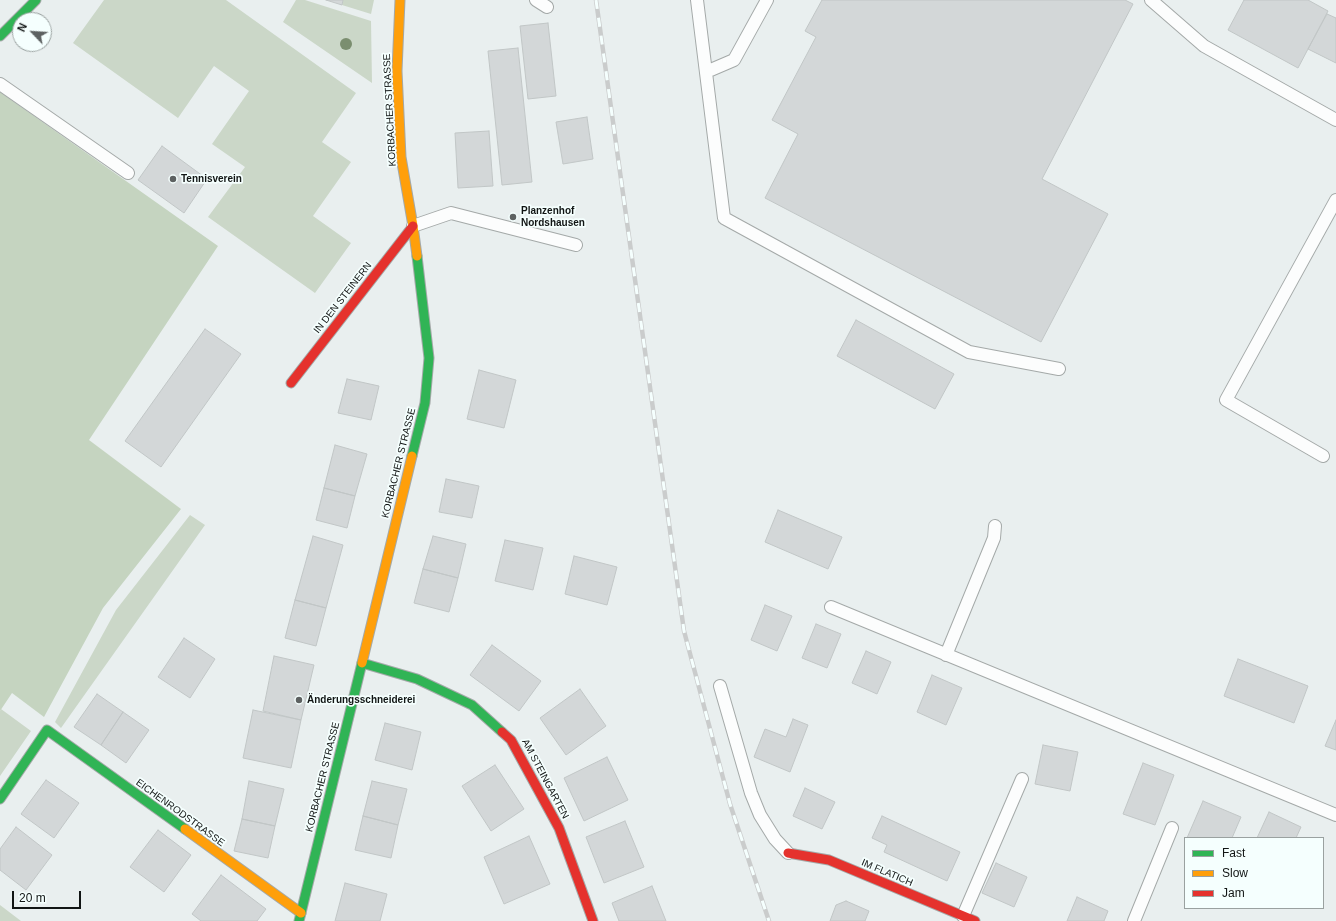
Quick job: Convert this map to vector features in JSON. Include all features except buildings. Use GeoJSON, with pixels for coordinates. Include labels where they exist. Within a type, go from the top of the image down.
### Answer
{"type":"FeatureCollection","features":[{"type":"Feature","properties":{"kind":"street"},"geometry":{"type":"LineString","coordinates":[[0,36],[36,0]]}},
{"type":"Feature","properties":{"kind":"street","name":"KORBACHER STRASSE"},"geometry":{"type":"LineString","coordinates":[[300,917],[425,403],[429,358],[413,226],[401,157],[397,71],[400,0]]}},
{"type":"Feature","properties":{"kind":"street","name":"IN DEN STEINERN"},"geometry":{"type":"LineString","coordinates":[[291,383],[413,226]]}},
{"type":"Feature","properties":{"kind":"street","name":"AM STEINGARTEN"},"geometry":{"type":"LineString","coordinates":[[362,662],[417,679],[472,705],[511,740],[558,828],[593,921]]}},
{"type":"Feature","properties":{"kind":"street","name":"EICHENRODSTRASSE"},"geometry":{"type":"LineString","coordinates":[[0,800],[47,730],[300,917]]}},
{"type":"Feature","properties":{"kind":"street","name":"IM FLATICH"},"geometry":{"type":"LineString","coordinates":[[788,853],[829,860],[975,921]]}},
{"type":"Feature","properties":{"kind":"lane"},"geometry":{"type":"LineString","coordinates":[[536,0],[547,7]]}},
{"type":"Feature","properties":{"kind":"lane"},"geometry":{"type":"LineString","coordinates":[[697,0],[724,218],[970,352],[1058,369]]}},
{"type":"Feature","properties":{"kind":"lane"},"geometry":{"type":"LineString","coordinates":[[706,72],[734,60],[767,0]]}},
{"type":"Feature","properties":{"kind":"lane"},"geometry":{"type":"LineString","coordinates":[[1151,0],[1204,46],[1336,120]]}},
{"type":"Feature","properties":{"kind":"lane"},"geometry":{"type":"LineString","coordinates":[[0,84],[128,173]]}},
{"type":"Feature","properties":{"kind":"lane"},"geometry":{"type":"LineString","coordinates":[[1323,456],[1226,400],[1336,200]]}},
{"type":"Feature","properties":{"kind":"lane"},"geometry":{"type":"LineString","coordinates":[[413,226],[452,213],[576,245]]}},
{"type":"Feature","properties":{"kind":"lane"},"geometry":{"type":"LineString","coordinates":[[946,655],[994,538],[995,526]]}},
{"type":"Feature","properties":{"kind":"lane"},"geometry":{"type":"LineString","coordinates":[[831,607],[1336,815]]}},
{"type":"Feature","properties":{"kind":"lane"},"geometry":{"type":"LineString","coordinates":[[720,686],[751,793],[760,815],[771,833],[788,853]]}},
{"type":"Feature","properties":{"kind":"lane"},"geometry":{"type":"LineString","coordinates":[[963,916],[1022,778]]}},
{"type":"Feature","properties":{"kind":"lane"},"geometry":{"type":"LineString","coordinates":[[1134,921],[1172,828]]}},
{"type":"Feature","properties":{"kind":"green space"},"geometry":{"type":"Polygon","coordinates":[[[104,0],[226,0],[356,93],[322,142],[351,162],[313,216],[351,243],[315,293],[208,217],[245,167],[212,144],[249,91],[214,66],[178,118],[73,43],[104,0]]]}},
{"type":"Feature","properties":{"kind":"green space"},"geometry":{"type":"Polygon","coordinates":[[[296,0],[305,0],[371,21],[372,83],[283,22],[296,0]]]}},
{"type":"Feature","properties":{"kind":"green space"},"geometry":{"type":"Polygon","coordinates":[[[343,0],[374,0],[371,14],[342,5],[343,0]]]}},
{"type":"Feature","properties":{"kind":"green space"},"geometry":{"type":"Polygon","coordinates":[[[0,92],[218,246],[89,440],[181,509],[103,608],[44,717],[12,693],[0,711],[0,92]]]}},
{"type":"Feature","properties":{"kind":"green space"},"geometry":{"type":"Polygon","coordinates":[[[190,515],[205,525],[61,728],[55,722],[116,610],[190,515]]]}},
{"type":"Feature","properties":{"kind":"green space"},"geometry":{"type":"Polygon","coordinates":[[[1,709],[31,731],[0,776],[0,711],[1,709]]]}},
{"type":"Feature","properties":{"kind":"green space"},"geometry":{"type":"Polygon","coordinates":[[[0,905],[21,921],[0,921],[0,905]]]}},
{"type":"Feature","properties":{"kind":"railway"},"geometry":{"type":"LineString","coordinates":[[596,0],[684,631],[730,804],[769,921]]}},
{"type":"Feature","properties":{"kind":"traffic: fast"},"geometry":{"type":"LineString","coordinates":[[0,36],[36,0]]}},
{"type":"Feature","properties":{"kind":"traffic: fast"},"geometry":{"type":"LineString","coordinates":[[412,456],[425,403],[429,358],[417,256]]}},
{"type":"Feature","properties":{"kind":"traffic: fast"},"geometry":{"type":"LineString","coordinates":[[362,663],[417,679],[472,705],[502,732]]}},
{"type":"Feature","properties":{"kind":"traffic: fast"},"geometry":{"type":"LineString","coordinates":[[299,921],[362,663]]}},
{"type":"Feature","properties":{"kind":"traffic: fast"},"geometry":{"type":"LineString","coordinates":[[0,799],[47,730],[185,829]]}},
{"type":"Feature","properties":{"kind":"traffic: slow"},"geometry":{"type":"LineString","coordinates":[[400,0],[397,71],[401,157],[417,256]]}},
{"type":"Feature","properties":{"kind":"traffic: slow"},"geometry":{"type":"LineString","coordinates":[[362,663],[412,456]]}},
{"type":"Feature","properties":{"kind":"traffic: slow"},"geometry":{"type":"LineString","coordinates":[[185,829],[301,913]]}},
{"type":"Feature","properties":{"kind":"traffic: jam"},"geometry":{"type":"LineString","coordinates":[[291,383],[413,226]]}},
{"type":"Feature","properties":{"kind":"traffic: jam"},"geometry":{"type":"LineString","coordinates":[[502,732],[511,740],[559,828],[593,921]]}},
{"type":"Feature","properties":{"kind":"traffic: jam"},"geometry":{"type":"LineString","coordinates":[[788,853],[829,860],[975,921]]}},
{"type":"Feature","properties":{"kind":"place","name":"Tennisverein"},"geometry":{"type":"Point","coordinates":[173,179]}},
{"type":"Feature","properties":{"kind":"place","name":"Planzenhof Nordshausen"},"geometry":{"type":"Point","coordinates":[513,217]}},
{"type":"Feature","properties":{"kind":"place","name":"Änderungsschneiderei"},"geometry":{"type":"Point","coordinates":[299,700]}}]}
